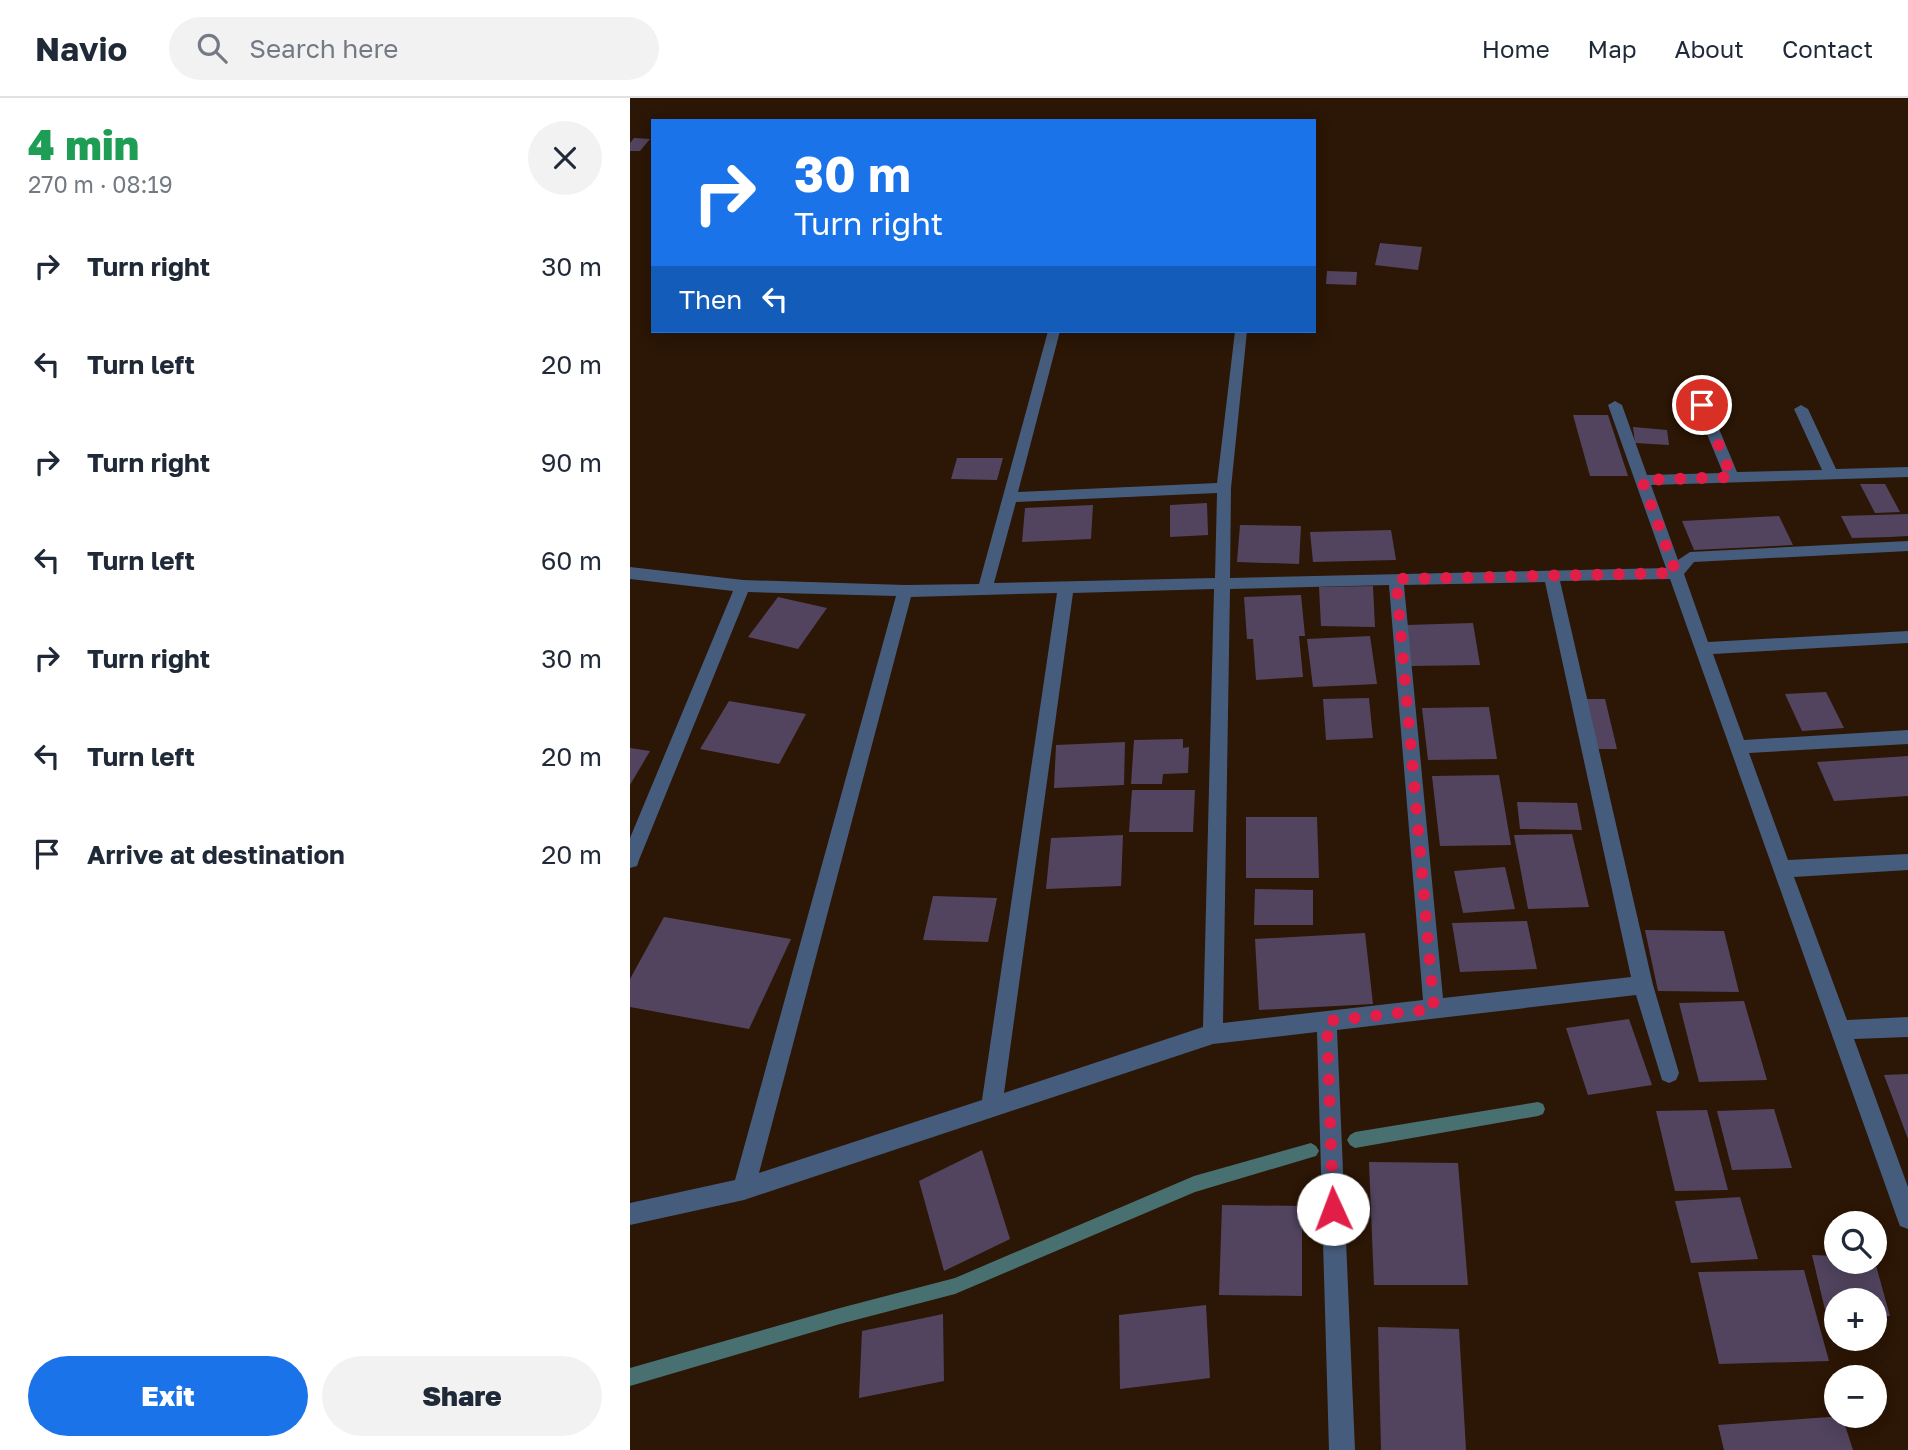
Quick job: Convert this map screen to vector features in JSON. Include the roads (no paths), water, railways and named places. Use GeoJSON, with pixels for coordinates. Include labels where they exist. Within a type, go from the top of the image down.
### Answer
{"type":"FeatureCollection","features":[{"type":"Feature","properties":{"kind":"street"},"geometry":{"type":"LineString","coordinates":[[985,589],[1053,333]]}},
{"type":"Feature","properties":{"kind":"street"},"geometry":{"type":"LineString","coordinates":[[1213,1034],[1224,488],[1241,333]]}},
{"type":"Feature","properties":{"kind":"street"},"geometry":{"type":"LineString","coordinates":[[1615,405],[1908,1218]]}},
{"type":"Feature","properties":{"kind":"street"},"geometry":{"type":"LineString","coordinates":[[1702,405],[1732,477]]}},
{"type":"Feature","properties":{"kind":"street"},"geometry":{"type":"LineString","coordinates":[[1801,409],[1831,474]]}},
{"type":"Feature","properties":{"kind":"street"},"geometry":{"type":"LineString","coordinates":[[1642,480],[1908,472]]}},
{"type":"Feature","properties":{"kind":"street"},"geometry":{"type":"LineString","coordinates":[[1010,497],[1224,488]]}},
{"type":"Feature","properties":{"kind":"street"},"geometry":{"type":"LineString","coordinates":[[630,573],[743,586],[905,591],[1676,573],[1690,557],[1908,546]]}},
{"type":"Feature","properties":{"kind":"street"},"geometry":{"type":"LineString","coordinates":[[1551,575],[1643,985],[1669,1073]]}},
{"type":"Feature","properties":{"kind":"street"},"geometry":{"type":"LineString","coordinates":[[1396,579],[1434,1009]]}},
{"type":"Feature","properties":{"kind":"street"},"geometry":{"type":"LineString","coordinates":[[630,860],[743,586]]}},
{"type":"Feature","properties":{"kind":"street"},"geometry":{"type":"LineString","coordinates":[[991,1108],[1066,587]]}},
{"type":"Feature","properties":{"kind":"street"},"geometry":{"type":"LineString","coordinates":[[744,1189],[905,591]]}},
{"type":"Feature","properties":{"kind":"street"},"geometry":{"type":"LineString","coordinates":[[1703,648],[1908,636]]}},
{"type":"Feature","properties":{"kind":"street"},"geometry":{"type":"LineString","coordinates":[[1739,747],[1908,737]]}},
{"type":"Feature","properties":{"kind":"street"},"geometry":{"type":"LineString","coordinates":[[1782,869],[1908,862]]}},
{"type":"Feature","properties":{"kind":"street"},"geometry":{"type":"LineString","coordinates":[[630,1214],[744,1189],[1213,1034],[1643,985]]}},
{"type":"Feature","properties":{"kind":"street"},"geometry":{"type":"LineString","coordinates":[[1327,1021],[1342,1450]]}},
{"type":"Feature","properties":{"kind":"street"},"geometry":{"type":"LineString","coordinates":[[1840,1030],[1908,1027]]}},
{"type":"Feature","properties":{"kind":"waterway"},"geometry":{"type":"LineString","coordinates":[[1355,1140],[1538,1109]]}},
{"type":"Feature","properties":{"kind":"waterway"},"geometry":{"type":"LineString","coordinates":[[630,1377],[840,1316],[955,1286],[1194,1184],[1311,1151]]}}]}
